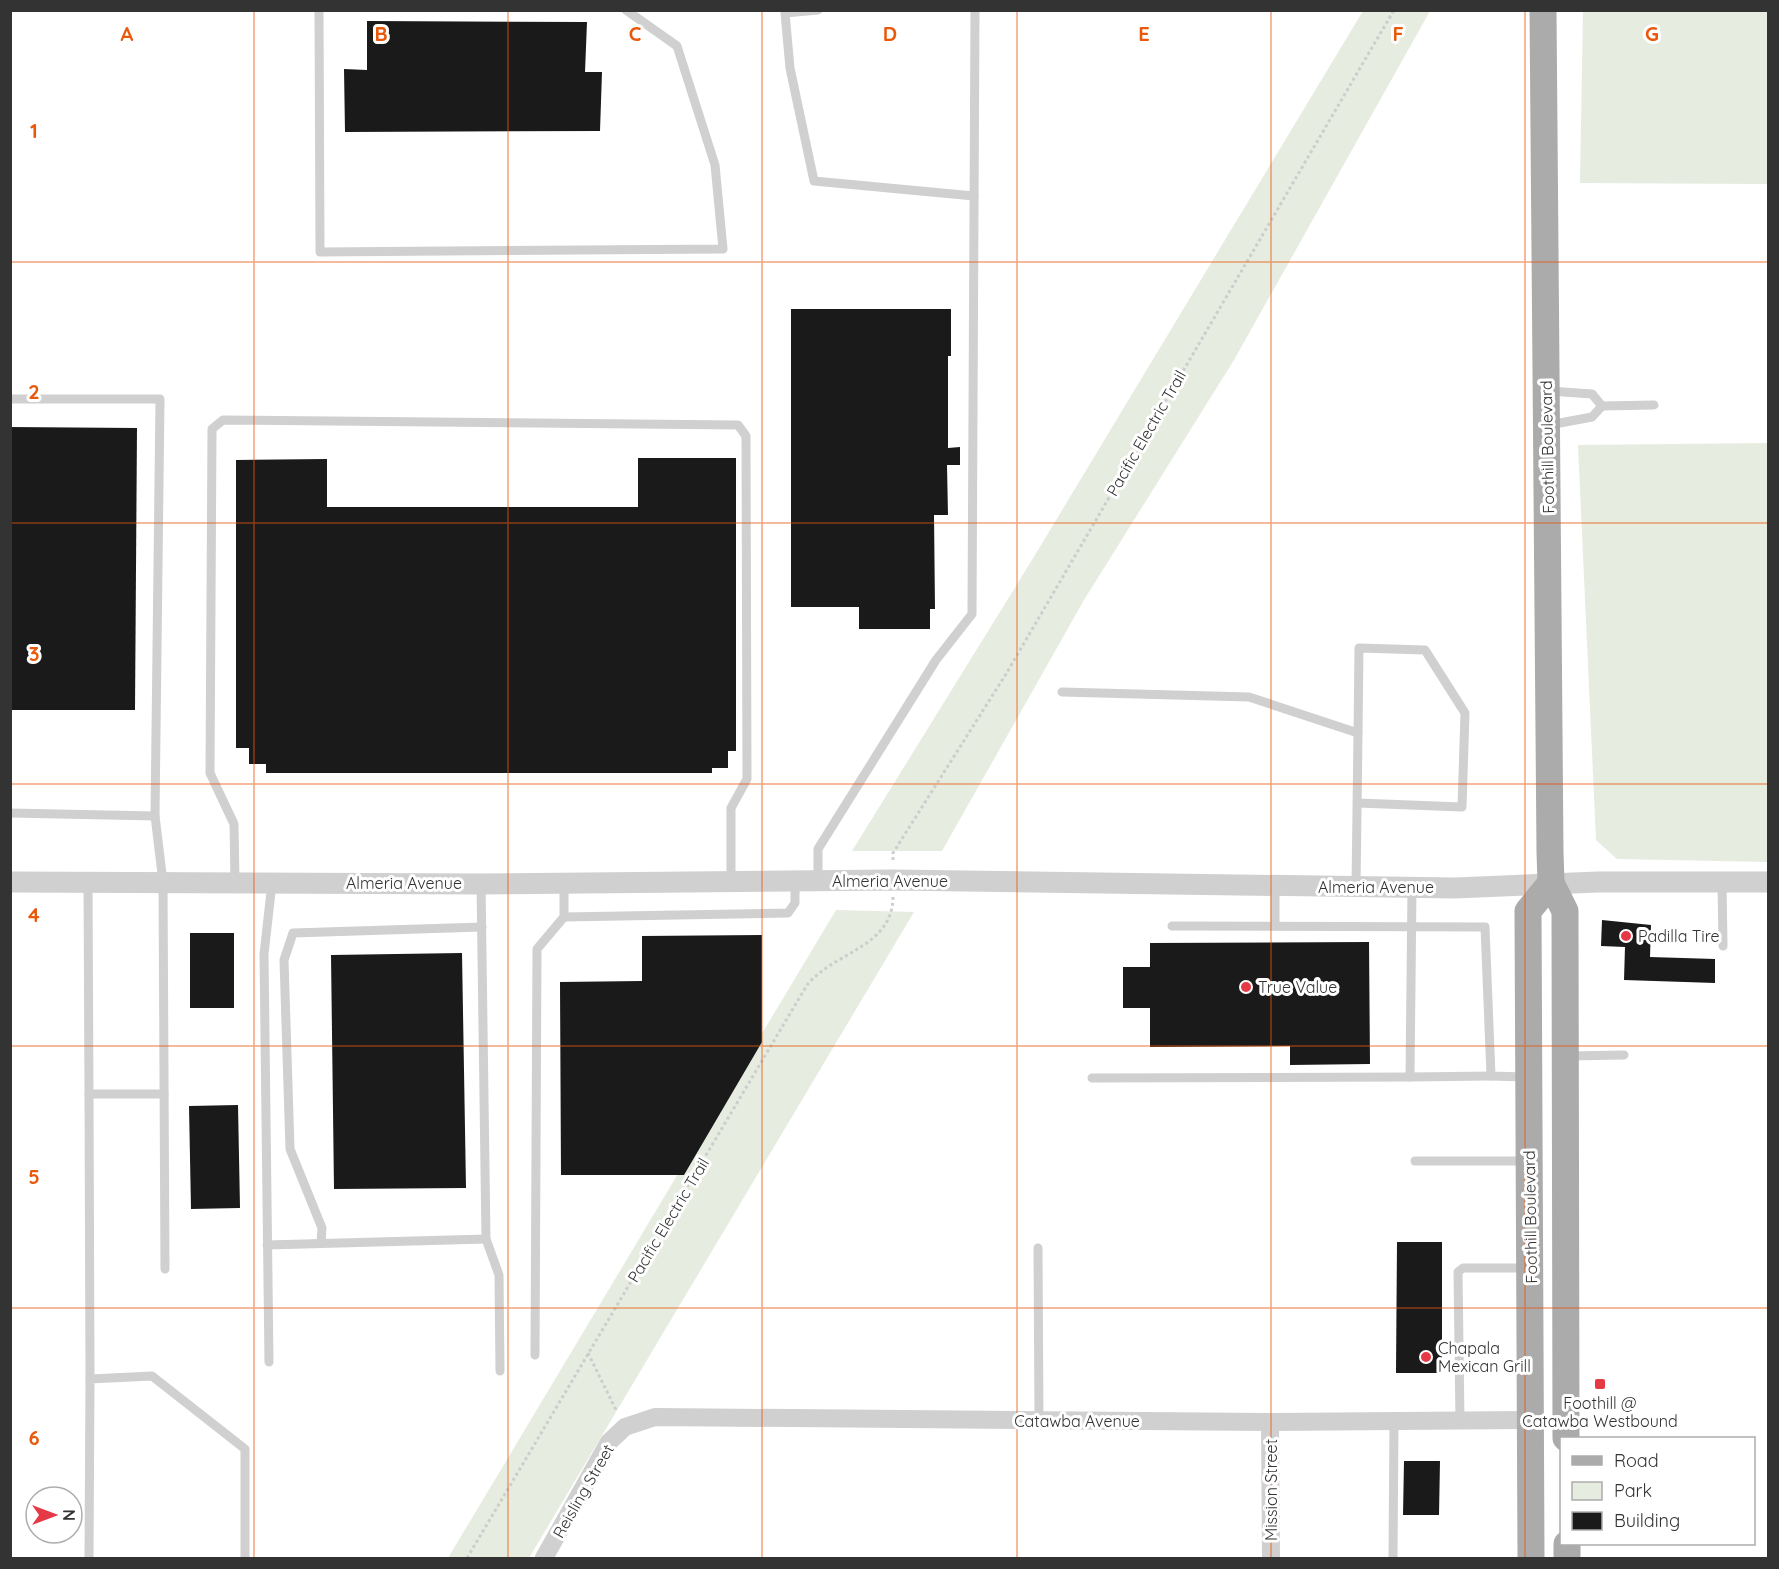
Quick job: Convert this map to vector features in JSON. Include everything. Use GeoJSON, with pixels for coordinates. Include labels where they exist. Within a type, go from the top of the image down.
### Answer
{"type":"FeatureCollection","features":[{"type":"Feature","properties":{"kind":"main road","name":"Foothill Boulevard"},"geometry":{"type":"LineString","coordinates":[[1543,10],[1551,884],[1565,911],[1566,1437]]}},
{"type":"Feature","properties":{"kind":"main road","name":"Foothill Boulevard"},"geometry":{"type":"LineString","coordinates":[[1531,1558],[1528,911],[1551,884]]}},
{"type":"Feature","properties":{"kind":"street","name":"Almeria Avenue"},"geometry":{"type":"LineString","coordinates":[[10,882],[564,884],[893,880],[1412,888],[1768,882]]}},
{"type":"Feature","properties":{"kind":"street","name":"Catawba Avenue"},"geometry":{"type":"LineString","coordinates":[[625,1427],[655,1417],[1270,1422],[1531,1420]]}},
{"type":"Feature","properties":{"kind":"street","name":"Mission Street"},"geometry":{"type":"LineString","coordinates":[[1270,1422],[1271,1558]]}},
{"type":"Feature","properties":{"kind":"street","name":"Reisling Street"},"geometry":{"type":"LineString","coordinates":[[544,1558],[609,1442],[625,1427]]}},
{"type":"Feature","properties":{"kind":"lane"},"geometry":{"type":"LineString","coordinates":[[319,10],[320,252],[723,249],[715,165],[677,46],[626,10]]}},
{"type":"Feature","properties":{"kind":"lane"},"geometry":{"type":"LineString","coordinates":[[818,10],[785,13],[790,68],[814,181],[974,196]]}},
{"type":"Feature","properties":{"kind":"lane"},"geometry":{"type":"LineString","coordinates":[[818,881],[818,849],[936,660],[972,614],[975,10]]}},
{"type":"Feature","properties":{"kind":"lane"},"geometry":{"type":"LineString","coordinates":[[1546,391],[1592,394],[1602,406]]}},
{"type":"Feature","properties":{"kind":"lane"},"geometry":{"type":"LineString","coordinates":[[10,399],[160,399],[155,816],[163,882],[165,1269]]}},
{"type":"Feature","properties":{"kind":"lane"},"geometry":{"type":"LineString","coordinates":[[1546,425],[1592,417],[1602,406],[1654,405]]}},
{"type":"Feature","properties":{"kind":"lane"},"geometry":{"type":"LineString","coordinates":[[235,883],[234,824],[210,774],[212,429],[223,420],[738,425],[747,436],[747,779],[731,808],[731,882]]}},
{"type":"Feature","properties":{"kind":"lane"},"geometry":{"type":"LineString","coordinates":[[1356,887],[1359,648],[1425,650],[1465,713],[1462,807],[1358,804]]}},
{"type":"Feature","properties":{"kind":"lane"},"geometry":{"type":"LineString","coordinates":[[1062,692],[1249,697],[1358,733]]}},
{"type":"Feature","properties":{"kind":"lane"},"geometry":{"type":"LineString","coordinates":[[10,813],[155,816]]}},
{"type":"Feature","properties":{"kind":"lane"},"geometry":{"type":"LineString","coordinates":[[88,882],[89,1558]]}},
{"type":"Feature","properties":{"kind":"lane"},"geometry":{"type":"LineString","coordinates":[[564,916],[788,913],[795,903],[795,882]]}},
{"type":"Feature","properties":{"kind":"lane"},"geometry":{"type":"LineString","coordinates":[[1722,882],[1723,946]]}},
{"type":"Feature","properties":{"kind":"lane"},"geometry":{"type":"LineString","coordinates":[[269,1362],[264,954],[272,883]]}},
{"type":"Feature","properties":{"kind":"lane"},"geometry":{"type":"LineString","coordinates":[[481,884],[486,1239],[499,1275],[500,1371]]}},
{"type":"Feature","properties":{"kind":"lane"},"geometry":{"type":"LineString","coordinates":[[535,1355],[537,949],[564,916],[564,884]]}},
{"type":"Feature","properties":{"kind":"lane"},"geometry":{"type":"LineString","coordinates":[[1275,887],[1275,925]]}},
{"type":"Feature","properties":{"kind":"lane"},"geometry":{"type":"LineString","coordinates":[[1410,1077],[1412,888]]}},
{"type":"Feature","properties":{"kind":"lane"},"geometry":{"type":"LineString","coordinates":[[1172,926],[1485,927],[1491,1076]]}},
{"type":"Feature","properties":{"kind":"lane"},"geometry":{"type":"LineString","coordinates":[[321,1244],[322,1228],[290,1149],[284,960],[293,933],[482,927]]}},
{"type":"Feature","properties":{"kind":"lane"},"geometry":{"type":"LineString","coordinates":[[1566,1056],[1624,1055]]}},
{"type":"Feature","properties":{"kind":"lane"},"geometry":{"type":"LineString","coordinates":[[1092,1078],[1528,1077]]}},
{"type":"Feature","properties":{"kind":"lane"},"geometry":{"type":"LineString","coordinates":[[88,1094],[164,1094]]}},
{"type":"Feature","properties":{"kind":"lane"},"geometry":{"type":"LineString","coordinates":[[1415,1161],[1529,1161]]}},
{"type":"Feature","properties":{"kind":"lane"},"geometry":{"type":"LineString","coordinates":[[267,1245],[486,1239]]}},
{"type":"Feature","properties":{"kind":"lane"},"geometry":{"type":"LineString","coordinates":[[1038,1248],[1039,1420]]}},
{"type":"Feature","properties":{"kind":"lane"},"geometry":{"type":"LineString","coordinates":[[1460,1421],[1458,1272],[1462,1268],[1531,1268]]}},
{"type":"Feature","properties":{"kind":"lane"},"geometry":{"type":"LineString","coordinates":[[90,1379],[152,1376],[245,1449],[245,1558]]}},
{"type":"Feature","properties":{"kind":"lane"},"geometry":{"type":"LineString","coordinates":[[1393,1558],[1394,1421]]}},
{"type":"Feature","properties":{"kind":"path","name":"Pacific Electric Trail"},"geometry":{"type":"LineString","coordinates":[[893,853],[1006,674],[1394,10]]}},
{"type":"Feature","properties":{"kind":"path","name":"Pacific Electric Trail"},"geometry":{"type":"LineString","coordinates":[[467,1558],[807,985],[816,974],[882,931],[890,919],[893,906]]}},
{"type":"Feature","properties":{"kind":"path"},"geometry":{"type":"LineString","coordinates":[[588,1353],[625,1427]]}},
{"type":"Feature","properties":{"kind":"green space"},"geometry":{"type":"Polygon","coordinates":[[[1363,11],[1430,11],[1234,360],[1084,600],[942,851],[852,851],[1032,560],[1363,11]]]}},
{"type":"Feature","properties":{"kind":"green space"},"geometry":{"type":"Polygon","coordinates":[[[1583,11],[1768,11],[1768,184],[1580,183],[1583,11]]]}},
{"type":"Feature","properties":{"kind":"green space"},"geometry":{"type":"Polygon","coordinates":[[[1768,443],[1768,862],[1617,859],[1596,840],[1578,445],[1768,443]]]}},
{"type":"Feature","properties":{"kind":"green space"},"geometry":{"type":"Polygon","coordinates":[[[836,910],[914,912],[529,1558],[448,1558],[836,910]]]}},
{"type":"Feature","properties":{"kind":"building"},"geometry":{"type":"Polygon","coordinates":[[[367,21],[587,22],[585,72],[602,72],[600,131],[345,132],[344,69],[367,70],[367,21]]]}},
{"type":"Feature","properties":{"kind":"building"},"geometry":{"type":"Polygon","coordinates":[[[791,309],[951,309],[951,356],[948,356],[948,448],[960,447],[960,465],[947,465],[948,515],[934,515],[935,609],[930,609],[930,629],[859,629],[859,607],[791,607],[791,309]]]}},
{"type":"Feature","properties":{"kind":"building"},"geometry":{"type":"Polygon","coordinates":[[[10,427],[137,428],[135,710],[10,710],[10,427]]]}},
{"type":"Feature","properties":{"kind":"building"},"geometry":{"type":"Polygon","coordinates":[[[638,458],[736,458],[736,751],[728,751],[728,768],[712,768],[712,773],[266,773],[266,764],[249,764],[249,748],[236,748],[236,460],[327,459],[327,507],[638,507],[638,458]]]}},
{"type":"Feature","properties":{"kind":"building"},"geometry":{"type":"Polygon","coordinates":[[[1602,920],[1651,925],[1650,957],[1715,959],[1715,983],[1624,980],[1625,947],[1601,946],[1602,920]]]}},
{"type":"Feature","properties":{"kind":"building"},"geometry":{"type":"Polygon","coordinates":[[[190,933],[234,933],[234,1008],[190,1008],[190,933]]]}},
{"type":"Feature","properties":{"kind":"building"},"geometry":{"type":"Polygon","coordinates":[[[762,935],[762,1042],[684,1175],[561,1175],[560,982],[642,981],[642,936],[762,935]]]}},
{"type":"Feature","properties":{"kind":"building","name":"True Value"},"geometry":{"type":"Polygon","coordinates":[[[1369,942],[1370,1064],[1290,1065],[1290,1046],[1150,1047],[1150,1008],[1123,1008],[1123,967],[1150,967],[1150,943],[1369,942]]]}},
{"type":"Feature","properties":{"kind":"building"},"geometry":{"type":"Polygon","coordinates":[[[462,953],[466,1188],[334,1189],[331,955],[462,953]]]}},
{"type":"Feature","properties":{"kind":"building"},"geometry":{"type":"Polygon","coordinates":[[[238,1105],[240,1208],[191,1209],[189,1106],[238,1105]]]}},
{"type":"Feature","properties":{"kind":"building"},"geometry":{"type":"Polygon","coordinates":[[[1397,1242],[1442,1242],[1442,1373],[1396,1373],[1397,1242]]]}},
{"type":"Feature","properties":{"kind":"building"},"geometry":{"type":"Polygon","coordinates":[[[1404,1461],[1440,1461],[1439,1515],[1403,1515],[1404,1461]]]}},
{"type":"Feature","properties":{"kind":"place","name":"Padilla Tire"},"geometry":{"type":"Point","coordinates":[1626,936]}},
{"type":"Feature","properties":{"kind":"place","name":"True Value"},"geometry":{"type":"Point","coordinates":[1246,987]}},
{"type":"Feature","properties":{"kind":"place","name":"Chapala Mexican Grill"},"geometry":{"type":"Point","coordinates":[1426,1357]}},
{"type":"Feature","properties":{"kind":"place","name":"Foothill @ Catawba Westbound"},"geometry":{"type":"Point","coordinates":[1600,1384]}}]}
